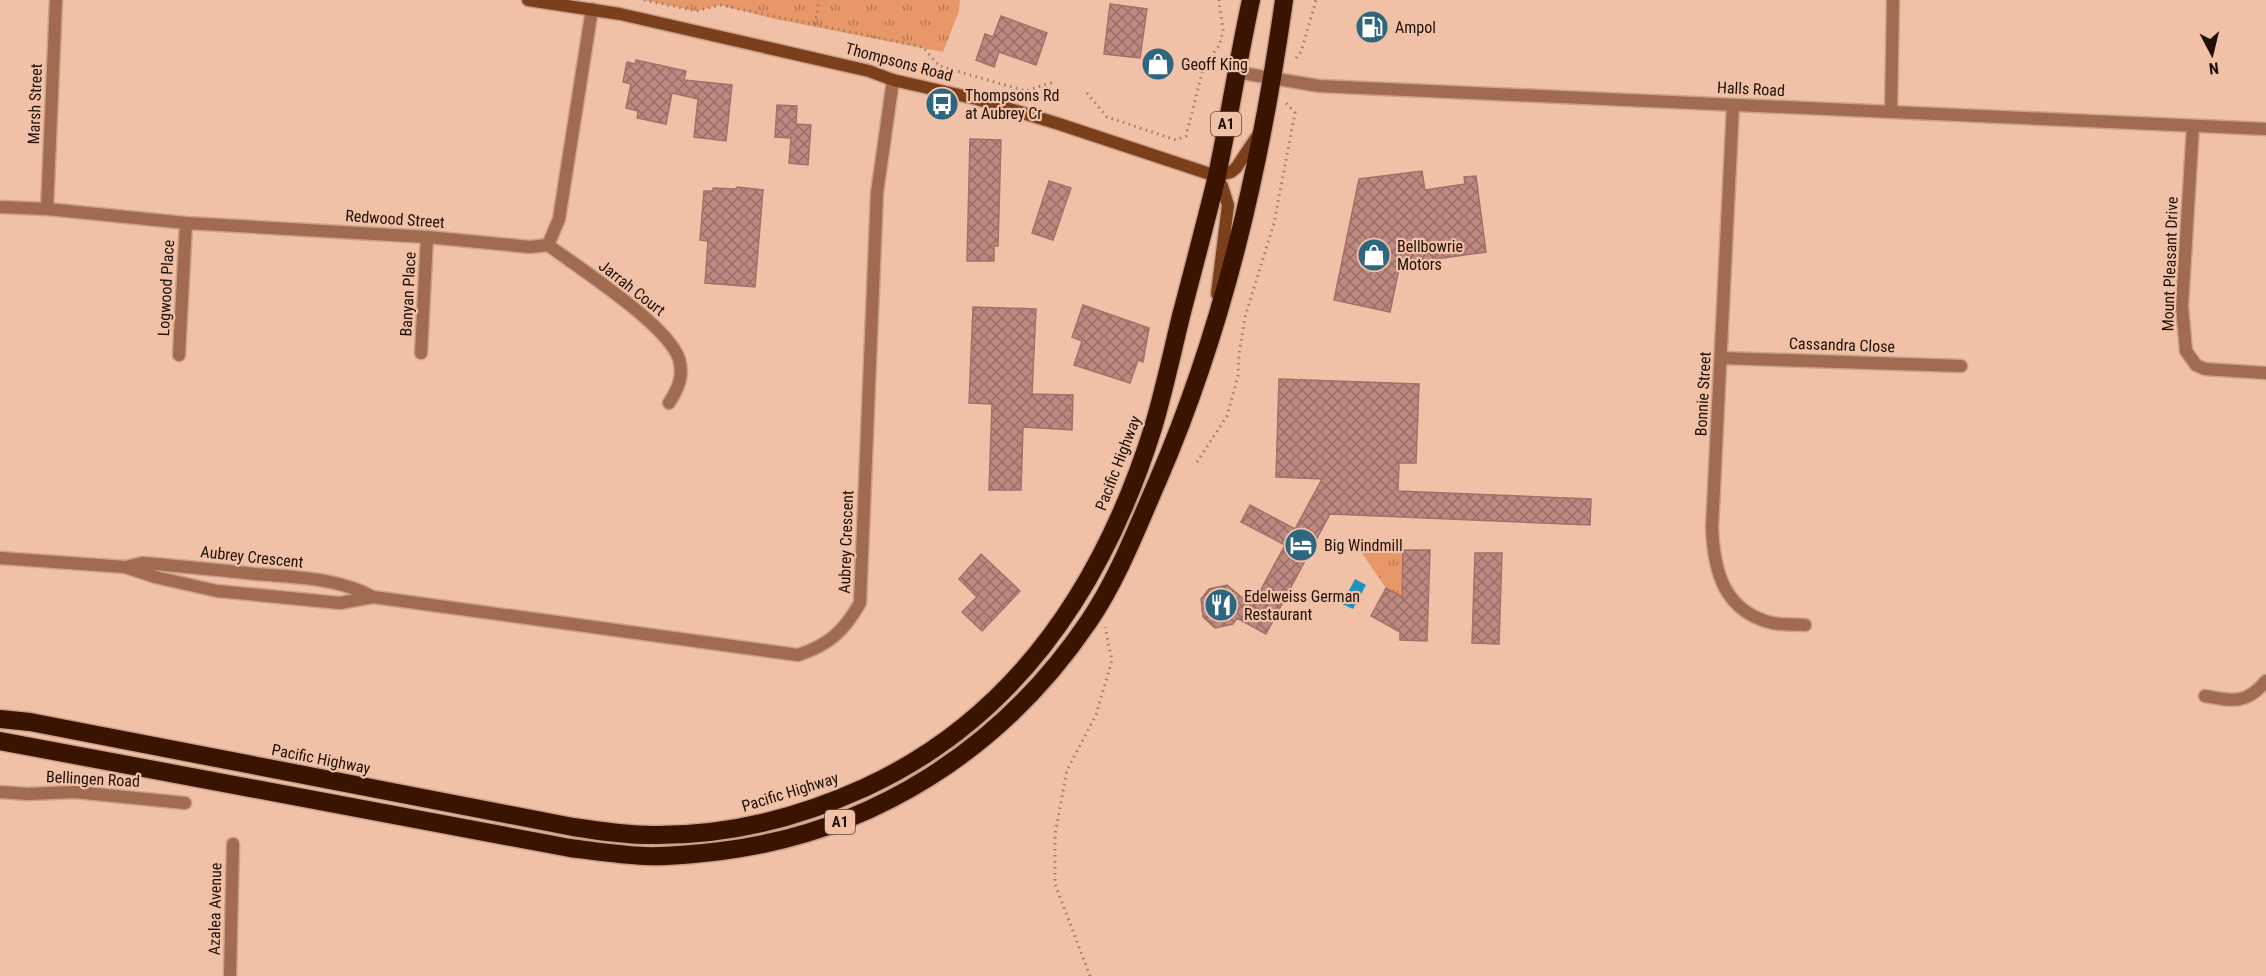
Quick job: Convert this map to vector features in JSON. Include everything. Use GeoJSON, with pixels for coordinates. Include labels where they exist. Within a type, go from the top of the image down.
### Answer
{"type":"FeatureCollection","features":[{"type":"Feature","properties":{"kind":"highway","name":"Pacific Highway"},"geometry":{"type":"LineString","coordinates":[[0,719],[30,722],[498,813],[612,832],[652,835],[741,827],[784,817],[843,797],[911,763],[977,717],[1021,674],[1068,613],[1094,568],[1127,499],[1152,430],[1216,176],[1251,0]]}},
{"type":"Feature","properties":{"kind":"highway","name":"A1"},"geometry":{"type":"LineString","coordinates":[[0,741],[455,827],[601,852],[647,856],[694,854],[762,844],[815,831],[893,798],[964,755],[1008,717],[1054,668],[1092,617],[1125,556],[1169,456],[1216,324],[1248,202],[1265,124],[1284,0]]}},
{"type":"Feature","properties":{"kind":"street","name":"Marsh Street"},"geometry":{"type":"LineString","coordinates":[[47,209],[56,0]]}},
{"type":"Feature","properties":{"kind":"street","name":"Thompsons Road"},"geometry":{"type":"LineString","coordinates":[[528,0],[592,9],[869,71],[893,80],[977,99],[1216,176]]}},
{"type":"Feature","properties":{"kind":"street"},"geometry":{"type":"LineString","coordinates":[[1891,112],[1893,0]]}},
{"type":"Feature","properties":{"kind":"street"},"geometry":{"type":"LineString","coordinates":[[548,245],[559,219],[592,9]]}},
{"type":"Feature","properties":{"kind":"street","name":"Halls Road"},"geometry":{"type":"LineString","coordinates":[[1236,72],[1319,86],[2266,129]]}},
{"type":"Feature","properties":{"kind":"street","name":"Aubrey Crescent"},"geometry":{"type":"LineString","coordinates":[[0,558],[125,567],[155,578],[217,591],[340,603],[373,597],[798,655],[819,648],[837,635],[850,620],[860,603],[877,193],[893,80]]}},
{"type":"Feature","properties":{"kind":"street","name":"Bonnie Street"},"geometry":{"type":"LineString","coordinates":[[1733,105],[1712,528],[1717,570],[1733,601],[1744,611],[1773,623],[1805,626]]}},
{"type":"Feature","properties":{"kind":"street"},"geometry":{"type":"LineString","coordinates":[[1216,324],[1219,271],[1228,213],[1226,196],[1216,176],[1231,172],[1236,168],[1265,124]]}},
{"type":"Feature","properties":{"kind":"street","name":"Mount Pleasant Drive"},"geometry":{"type":"LineString","coordinates":[[2193,126],[2182,306],[2186,351],[2196,365],[2205,369],[2266,373]]}},
{"type":"Feature","properties":{"kind":"street","name":"Redwood Street"},"geometry":{"type":"LineString","coordinates":[[0,207],[47,209],[186,223],[428,237],[530,247],[548,245]]}},
{"type":"Feature","properties":{"kind":"street","name":"Logwood Place"},"geometry":{"type":"LineString","coordinates":[[179,355],[186,223]]}},
{"type":"Feature","properties":{"kind":"street","name":"Banyan Place"},"geometry":{"type":"LineString","coordinates":[[422,353],[428,237]]}},
{"type":"Feature","properties":{"kind":"street","name":"Jarrah Court"},"geometry":{"type":"LineString","coordinates":[[548,245],[657,327],[673,345],[680,360],[681,374],[678,389],[669,403]]}},
{"type":"Feature","properties":{"kind":"street","name":"Cassandra Close"},"geometry":{"type":"LineString","coordinates":[[1722,358],[1961,366]]}},
{"type":"Feature","properties":{"kind":"street","name":"Aubrey Crescent"},"geometry":{"type":"LineString","coordinates":[[125,567],[142,562],[287,577],[344,585],[359,589],[373,597]]}},
{"type":"Feature","properties":{"kind":"street"},"geometry":{"type":"LineString","coordinates":[[2205,696],[2235,701],[2258,691],[2266,681]]}},
{"type":"Feature","properties":{"kind":"street","name":"Bellingen Road"},"geometry":{"type":"LineString","coordinates":[[0,792],[28,794],[75,792],[185,803]]}},
{"type":"Feature","properties":{"kind":"street","name":"Azalea Avenue"},"geometry":{"type":"LineString","coordinates":[[230,976],[233,844]]}},
{"type":"Feature","properties":{"kind":"path"},"geometry":{"type":"LineString","coordinates":[[644,0],[696,11],[720,5],[922,47],[939,66],[1026,90],[1056,83]]}},
{"type":"Feature","properties":{"kind":"path"},"geometry":{"type":"LineString","coordinates":[[815,24],[819,0]]}},
{"type":"Feature","properties":{"kind":"path"},"geometry":{"type":"LineString","coordinates":[[1087,93],[1107,117],[1176,140],[1182,139],[1186,136],[1204,65],[1220,46],[1223,30],[1219,0]]}},
{"type":"Feature","properties":{"kind":"path"},"geometry":{"type":"LineString","coordinates":[[1296,58],[1300,52],[1316,0]]}},
{"type":"Feature","properties":{"kind":"path"},"geometry":{"type":"LineString","coordinates":[[1291,50],[1300,52]]}},
{"type":"Feature","properties":{"kind":"path"},"geometry":{"type":"LineString","coordinates":[[1197,462],[1227,416],[1238,376],[1245,317],[1274,223],[1288,155],[1295,113],[1285,101]]}},
{"type":"Feature","properties":{"kind":"path"},"geometry":{"type":"LineString","coordinates":[[1090,976],[1055,884],[1055,835],[1067,770],[1096,714],[1112,660],[1104,625],[1099,633]]}},
{"type":"Feature","properties":{"kind":"green space"},"geometry":{"type":"Polygon","coordinates":[[[644,0],[960,0],[959,11],[943,52],[775,19],[720,5],[696,11],[644,0]]]}},
{"type":"Feature","properties":{"kind":"green space"},"geometry":{"type":"Polygon","coordinates":[[[1359,549],[1403,550],[1401,606],[1394,602],[1398,595],[1386,588],[1359,549]]]}},
{"type":"Feature","properties":{"kind":"water"},"geometry":{"type":"Polygon","coordinates":[[[1355,579],[1366,585],[1353,609],[1342,604],[1355,579]]]}},
{"type":"Feature","properties":{"kind":"building"},"geometry":{"type":"Polygon","coordinates":[[[1110,4],[1147,9],[1140,58],[1104,54],[1110,4]]]}},
{"type":"Feature","properties":{"kind":"building"},"geometry":{"type":"Polygon","coordinates":[[[1001,16],[1047,33],[1036,65],[999,52],[994,67],[976,60],[985,34],[993,37],[1001,16]]]}},
{"type":"Feature","properties":{"kind":"building"},"geometry":{"type":"Polygon","coordinates":[[[636,60],[686,71],[684,80],[732,85],[726,141],[694,137],[698,99],[672,93],[666,124],[637,118],[638,111],[626,108],[631,84],[623,82],[627,62],[635,64],[636,60]]]}},
{"type":"Feature","properties":{"kind":"building"},"geometry":{"type":"Polygon","coordinates":[[[777,105],[797,106],[796,124],[811,125],[808,165],[789,163],[791,138],[775,137],[777,105]]]}},
{"type":"Feature","properties":{"kind":"building"},"geometry":{"type":"Polygon","coordinates":[[[970,139],[1001,140],[998,246],[994,246],[994,261],[967,261],[970,139]]]}},
{"type":"Feature","properties":{"kind":"building"},"geometry":{"type":"Polygon","coordinates":[[[1422,171],[1425,190],[1465,184],[1464,177],[1476,176],[1486,252],[1400,264],[1390,312],[1334,300],[1359,179],[1422,171]]]}},
{"type":"Feature","properties":{"kind":"building"},"geometry":{"type":"Polygon","coordinates":[[[1049,181],[1071,188],[1053,240],[1032,233],[1049,181]]]}},
{"type":"Feature","properties":{"kind":"building"},"geometry":{"type":"Polygon","coordinates":[[[737,187],[763,190],[755,287],[705,283],[708,241],[700,240],[704,191],[713,191],[713,188],[736,189],[737,187]]]}},
{"type":"Feature","properties":{"kind":"building"},"geometry":{"type":"Polygon","coordinates":[[[1083,305],[1149,328],[1143,362],[1138,360],[1130,383],[1074,365],[1082,341],[1072,337],[1083,305]]]}},
{"type":"Feature","properties":{"kind":"building"},"geometry":{"type":"Polygon","coordinates":[[[973,307],[1036,309],[1032,394],[1073,395],[1072,430],[1023,427],[1021,490],[989,490],[992,404],[969,403],[973,307]]]}},
{"type":"Feature","properties":{"kind":"building"},"geometry":{"type":"Polygon","coordinates":[[[1279,379],[1419,384],[1416,463],[1399,463],[1398,491],[1591,499],[1590,525],[1330,514],[1266,634],[1237,618],[1233,624],[1215,628],[1203,617],[1201,599],[1209,589],[1227,585],[1252,606],[1285,545],[1241,522],[1250,505],[1295,529],[1322,479],[1276,477],[1279,379]]]}},
{"type":"Feature","properties":{"kind":"building"},"geometry":{"type":"Polygon","coordinates":[[[1403,550],[1430,550],[1427,641],[1400,640],[1400,632],[1371,616],[1386,588],[1402,597],[1403,550]]]}},
{"type":"Feature","properties":{"kind":"building"},"geometry":{"type":"Polygon","coordinates":[[[1475,553],[1502,553],[1499,644],[1472,643],[1475,553]]]}},
{"type":"Feature","properties":{"kind":"building"},"geometry":{"type":"Polygon","coordinates":[[[981,554],[1020,591],[982,631],[962,612],[977,597],[959,579],[981,554]]]}},
{"type":"Feature","properties":{"kind":"place","name":"Ampol"},"geometry":{"type":"Point","coordinates":[1372,27]}},
{"type":"Feature","properties":{"kind":"place","name":"Geoff King"},"geometry":{"type":"Point","coordinates":[1158,64]}},
{"type":"Feature","properties":{"kind":"place","name":"Thompsons Rd at Aubrey Cr"},"geometry":{"type":"Point","coordinates":[942,104]}},
{"type":"Feature","properties":{"kind":"place","name":"Bellbowrie Motors"},"geometry":{"type":"Point","coordinates":[1374,255]}},
{"type":"Feature","properties":{"kind":"place","name":"Big Windmill"},"geometry":{"type":"Point","coordinates":[1301,545]}},
{"type":"Feature","properties":{"kind":"place","name":"Edelweiss German Restaurant"},"geometry":{"type":"Point","coordinates":[1221,605]}}]}
